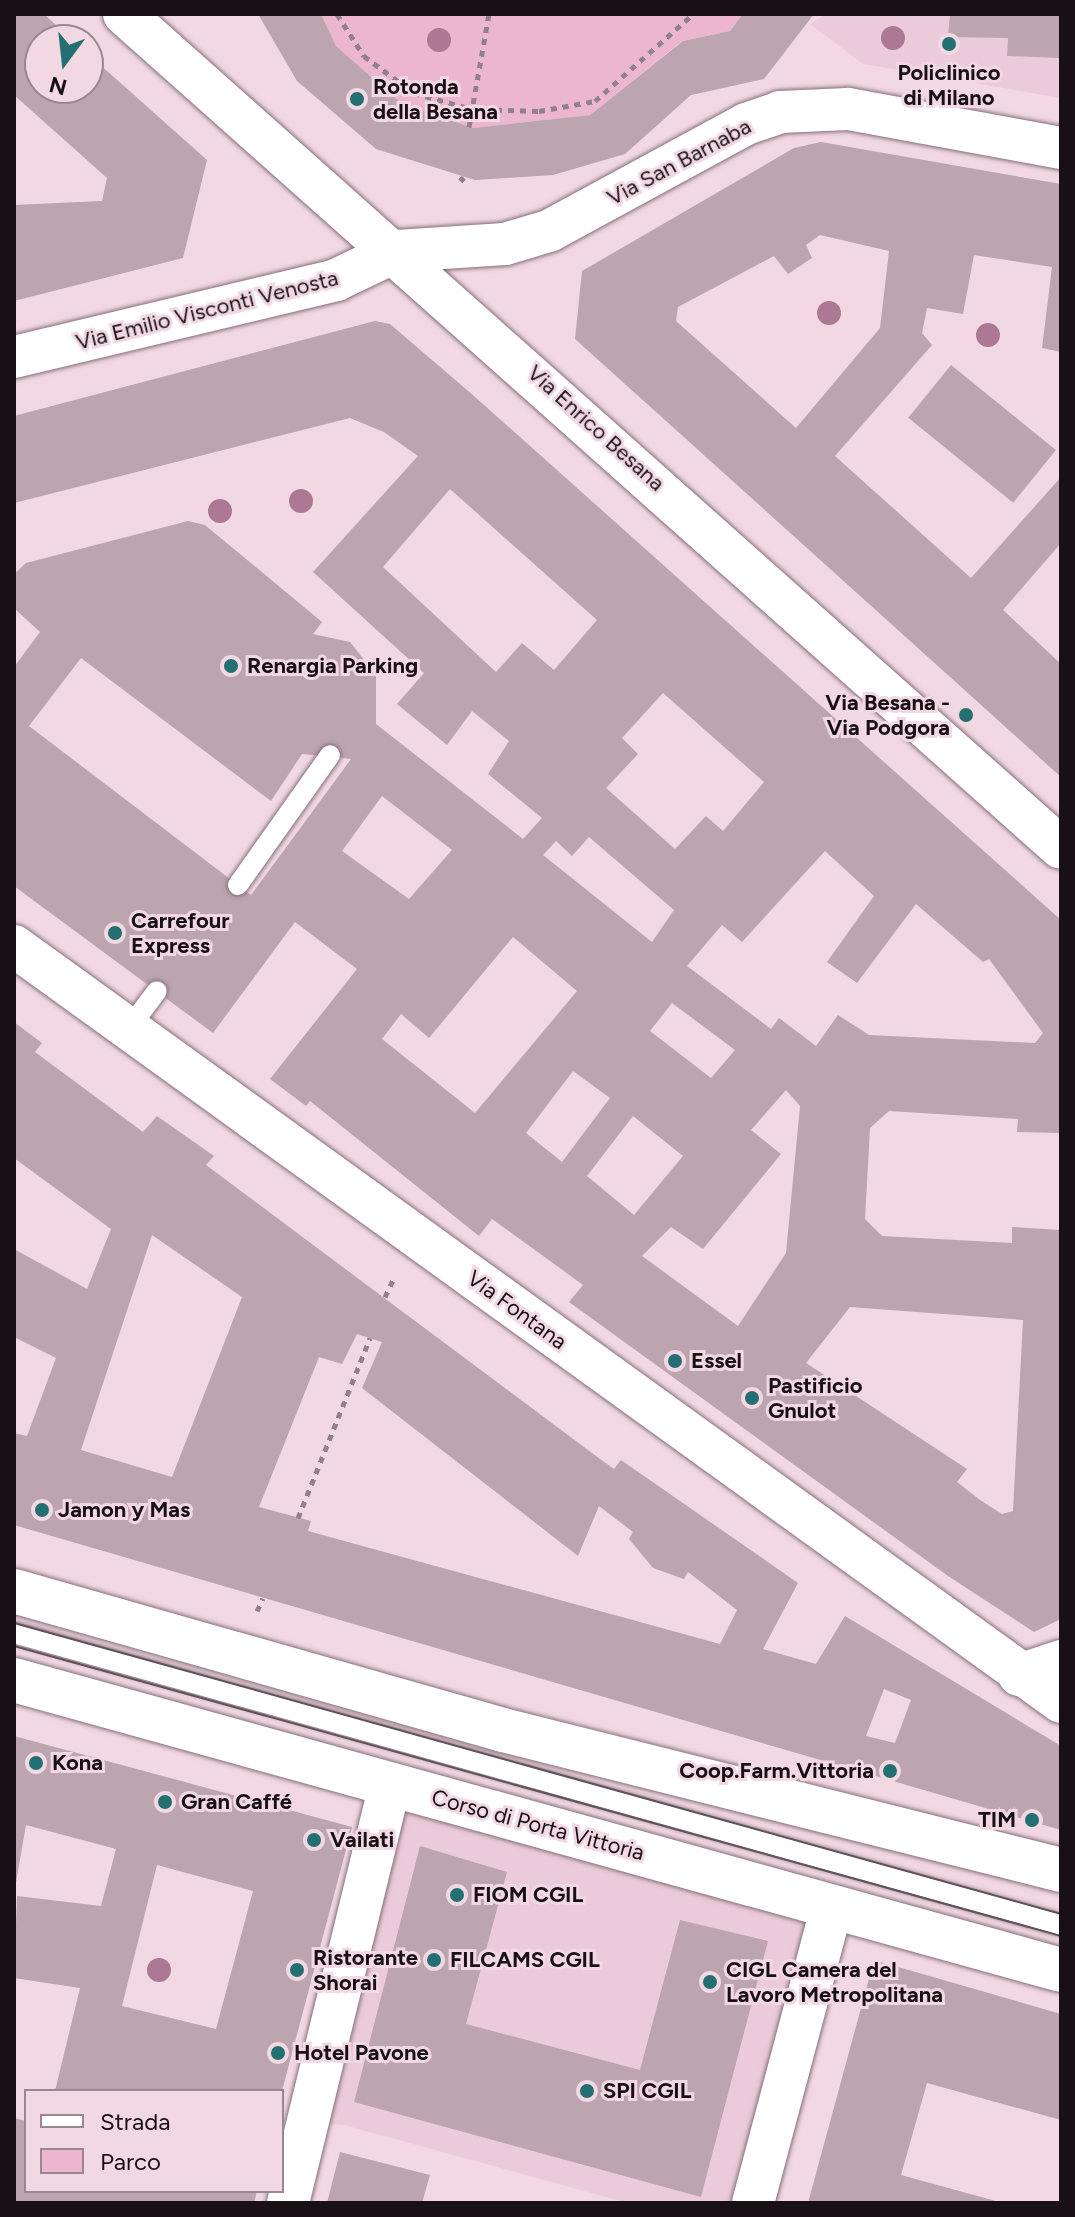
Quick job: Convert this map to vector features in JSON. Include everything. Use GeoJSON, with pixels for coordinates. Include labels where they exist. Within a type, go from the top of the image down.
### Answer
{"type":"FeatureCollection","features":[{"type":"Feature","properties":{"kind":"street","name":"Via Enrico Besana"},"geometry":{"type":"LineString","coordinates":[[124,14],[397,251],[1061,848]]}},
{"type":"Feature","properties":{"kind":"street","name":"Via San Barnaba"},"geometry":{"type":"LineString","coordinates":[[397,251],[505,244],[549,231],[746,124],[811,107],[1061,148]]}},
{"type":"Feature","properties":{"kind":"street","name":"Via Emilio Visconti Venosta"},"geometry":{"type":"LineString","coordinates":[[14,357],[336,280],[397,251]]}},
{"type":"Feature","properties":{"kind":"street","name":"Via Fontana"},"geometry":{"type":"LineString","coordinates":[[14,946],[1019,1675],[1061,1702]]}},
{"type":"Feature","properties":{"kind":"street"},"geometry":{"type":"LineString","coordinates":[[14,1591],[503,1730],[1061,1870]]}},
{"type":"Feature","properties":{"kind":"street"},"geometry":{"type":"LineString","coordinates":[[1019,1675],[1061,1661]]}},
{"type":"Feature","properties":{"kind":"street","name":"Corso di Porta Vittoria"},"geometry":{"type":"LineString","coordinates":[[14,1680],[1061,1970]]}},
{"type":"Feature","properties":{"kind":"street"},"geometry":{"type":"LineString","coordinates":[[288,2203],[390,1784]]}},
{"type":"Feature","properties":{"kind":"street"},"geometry":{"type":"LineString","coordinates":[[753,2203],[832,1906]]}},
{"type":"Feature","properties":{"kind":"lane"},"geometry":{"type":"LineString","coordinates":[[238,885],[330,755]]}},
{"type":"Feature","properties":{"kind":"lane"},"geometry":{"type":"LineString","coordinates":[[129,1028],[157,991]]}},
{"type":"Feature","properties":{"kind":"lane"},"geometry":{"type":"LineString","coordinates":[[14,1633],[1061,1925]]}},
{"type":"Feature","properties":{"kind":"path"},"geometry":{"type":"LineString","coordinates":[[337,14],[364,56],[414,93],[472,109],[539,111],[595,101],[693,14]]}},
{"type":"Feature","properties":{"kind":"path"},"geometry":{"type":"LineString","coordinates":[[469,127],[489,14]]}},
{"type":"Feature","properties":{"kind":"path"},"geometry":{"type":"LineString","coordinates":[[460,177],[467,184]]}},
{"type":"Feature","properties":{"kind":"path"},"geometry":{"type":"LineString","coordinates":[[298,1518],[370,1338]]}},
{"type":"Feature","properties":{"kind":"path"},"geometry":{"type":"LineString","coordinates":[[254,1618],[263,1598]]}},
{"type":"Feature","properties":{"kind":"shaded area","name":"Policlinico di Milano"},"geometry":{"type":"Polygon","coordinates":[[[826,14],[1061,14],[1061,98],[863,64],[810,24],[826,14]]]}},
{"type":"Feature","properties":{"kind":"shaded area"},"geometry":{"type":"Polygon","coordinates":[[[393,1786],[829,1902],[747,2203],[628,2203],[344,2125],[310,2123],[393,1786]]]}},
{"type":"Feature","properties":{"kind":"green space"},"geometry":{"type":"Polygon","coordinates":[[[321,14],[743,14],[730,31],[682,41],[590,115],[473,128],[401,103],[336,46],[321,14]]]}},
{"type":"Feature","properties":{"kind":"building"},"geometry":{"type":"Polygon","coordinates":[[[14,14],[44,14],[55,24],[24,24],[24,104],[14,95],[14,14]]]}},
{"type":"Feature","properties":{"kind":"building","name":"Rotonda della Besana"},"geometry":{"type":"Polygon","coordinates":[[[258,14],[321,14],[336,46],[401,103],[473,128],[590,115],[683,41],[730,31],[743,14],[814,14],[764,79],[691,95],[625,154],[553,175],[475,180],[376,149],[297,81],[258,14]]]}},
{"type":"Feature","properties":{"kind":"building"},"geometry":{"type":"Polygon","coordinates":[[[950,14],[1061,14],[1061,58],[1007,56],[1008,38],[948,37],[950,14]]]}},
{"type":"Feature","properties":{"kind":"building"},"geometry":{"type":"Polygon","coordinates":[[[104,68],[207,160],[183,258],[14,301],[14,205],[102,201],[107,178],[24,104],[104,104],[104,68]]]}},
{"type":"Feature","properties":{"kind":"building"},"geometry":{"type":"Polygon","coordinates":[[[821,142],[1061,184],[1061,352],[1042,348],[1052,267],[974,255],[963,314],[927,308],[922,333],[932,345],[835,456],[971,578],[1061,477],[1061,543],[1003,610],[1061,664],[1061,777],[575,339],[582,271],[794,148],[821,142]],[[820,235],[806,245],[812,258],[788,274],[774,256],[678,307],[676,321],[796,428],[880,328],[889,251],[820,235]]]}},
{"type":"Feature","properties":{"kind":"building"},"geometry":{"type":"Polygon","coordinates":[[[375,321],[390,324],[1061,920],[1061,1133],[1017,1132],[1018,1119],[889,1111],[870,1128],[865,1219],[882,1236],[1012,1243],[1012,1227],[1061,1230],[1061,1619],[1034,1632],[948,1576],[569,1302],[583,1285],[568,1274],[492,1219],[479,1236],[310,1101],[306,1106],[270,1079],[357,969],[295,922],[213,1033],[14,886],[14,667],[40,632],[14,608],[14,574],[26,563],[188,521],[205,525],[322,622],[313,634],[350,642],[376,675],[376,724],[523,839],[542,818],[488,774],[509,741],[472,711],[447,745],[397,704],[424,673],[313,572],[418,456],[384,432],[350,418],[14,503],[14,416],[375,321]],[[450,489],[383,567],[496,672],[522,643],[554,670],[597,620],[450,489]],[[81,658],[29,726],[251,895],[351,759],[302,754],[271,801],[81,658]],[[663,693],[622,738],[638,754],[606,788],[675,849],[706,816],[723,831],[764,782],[663,693]],[[382,796],[342,851],[409,899],[452,850],[382,796]],[[589,837],[572,856],[556,841],[543,855],[652,942],[674,910],[589,837]],[[825,851],[742,942],[722,925],[687,966],[771,1029],[779,1018],[816,1046],[838,1015],[869,1035],[1035,1043],[1043,1033],[989,959],[983,962],[916,904],[857,983],[827,962],[874,896],[825,851]],[[513,937],[429,1038],[401,1014],[382,1039],[475,1113],[577,991],[513,937]],[[672,1003],[650,1031],[711,1078],[735,1050],[672,1003]],[[573,1071],[526,1133],[562,1162],[610,1098],[573,1071]],[[786,1090],[751,1130],[781,1154],[703,1249],[671,1227],[642,1256],[738,1326],[786,1253],[800,1106],[786,1090]],[[633,1116],[587,1176],[634,1215],[683,1156],[633,1116]],[[850,1307],[806,1363],[967,1469],[957,1482],[1002,1514],[1013,1511],[1023,1320],[850,1307]]]}},
{"type":"Feature","properties":{"kind":"building"},"geometry":{"type":"Polygon","coordinates":[[[951,365],[1056,450],[1013,503],[908,418],[951,365]]]}},
{"type":"Feature","properties":{"kind":"building"},"geometry":{"type":"Polygon","coordinates":[[[14,1022],[42,1043],[35,1052],[143,1132],[157,1116],[214,1156],[206,1165],[596,1456],[614,1469],[621,1460],[798,1583],[763,1649],[816,1664],[845,1616],[1061,1746],[1061,1830],[14,1525],[14,1433],[27,1436],[56,1358],[14,1337],[14,1249],[87,1289],[111,1229],[14,1158],[14,1022]],[[152,1235],[81,1450],[172,1477],[242,1297],[152,1235]],[[357,1334],[342,1364],[319,1357],[259,1507],[311,1521],[308,1531],[720,1644],[737,1610],[688,1572],[684,1579],[653,1568],[629,1539],[633,1532],[599,1506],[578,1556],[362,1388],[382,1342],[357,1334]],[[884,1689],[866,1736],[895,1743],[911,1700],[884,1689]]]}},
{"type":"Feature","properties":{"kind":"building"},"geometry":{"type":"Polygon","coordinates":[[[14,1736],[352,1827],[283,2089],[55,2089],[80,1988],[14,1978],[17,1896],[101,1906],[116,1849],[26,1825],[14,1894],[14,1736]],[[157,1865],[122,2006],[216,2029],[253,1891],[157,1865]]]}},
{"type":"Feature","properties":{"kind":"building","name":"CIGL Camera del Lavoro Metropolitana"},"geometry":{"type":"Polygon","coordinates":[[[420,1846],[507,1872],[466,2024],[640,2070],[680,1920],[768,1941],[701,2197],[354,2102],[420,1846]]]}},
{"type":"Feature","properties":{"kind":"building"},"geometry":{"type":"Polygon","coordinates":[[[874,1960],[1061,2014],[1061,2120],[927,2083],[901,2175],[1003,2203],[808,2203],[874,1960]]]}},
{"type":"Feature","properties":{"kind":"building"},"geometry":{"type":"Polygon","coordinates":[[[14,2118],[24,2120],[24,2193],[256,2193],[254,2203],[14,2203],[14,2118]]]}},
{"type":"Feature","properties":{"kind":"building"},"geometry":{"type":"Polygon","coordinates":[[[340,2152],[430,2175],[422,2203],[327,2203],[340,2152]]]}},
{"type":"Feature","properties":{"kind":"tram line"},"geometry":{"type":"LineString","coordinates":[[14,1623],[1061,1914]]}},
{"type":"Feature","properties":{"kind":"tram line"},"geometry":{"type":"LineString","coordinates":[[14,1646],[1061,1936]]}},
{"type":"Feature","properties":{"kind":"place","name":"Policlinico di Milano"},"geometry":{"type":"Point","coordinates":[949,44]}},
{"type":"Feature","properties":{"kind":"place","name":"Rotonda della Besana"},"geometry":{"type":"Point","coordinates":[357,99]}},
{"type":"Feature","properties":{"kind":"place","name":"Renargia Parking"},"geometry":{"type":"Point","coordinates":[231,666]}},
{"type":"Feature","properties":{"kind":"place","name":"Via Besana - Via Podgora"},"geometry":{"type":"Point","coordinates":[966,715]}},
{"type":"Feature","properties":{"kind":"place","name":"Carrefour Express"},"geometry":{"type":"Point","coordinates":[115,933]}},
{"type":"Feature","properties":{"kind":"place","name":"Essel"},"geometry":{"type":"Point","coordinates":[675,1361]}},
{"type":"Feature","properties":{"kind":"place","name":"Pastificio Gnulot"},"geometry":{"type":"Point","coordinates":[752,1398]}},
{"type":"Feature","properties":{"kind":"place","name":"Jamon y Mas"},"geometry":{"type":"Point","coordinates":[42,1510]}},
{"type":"Feature","properties":{"kind":"place","name":"Kona"},"geometry":{"type":"Point","coordinates":[36,1763]}},
{"type":"Feature","properties":{"kind":"place","name":"Coop.Farm.Vittoria"},"geometry":{"type":"Point","coordinates":[890,1771]}},
{"type":"Feature","properties":{"kind":"place","name":"Gran Caffé"},"geometry":{"type":"Point","coordinates":[165,1802]}},
{"type":"Feature","properties":{"kind":"place","name":"TIM"},"geometry":{"type":"Point","coordinates":[1032,1820]}},
{"type":"Feature","properties":{"kind":"place","name":"Vailati"},"geometry":{"type":"Point","coordinates":[314,1840]}},
{"type":"Feature","properties":{"kind":"place","name":"FIOM CGIL"},"geometry":{"type":"Point","coordinates":[457,1895]}},
{"type":"Feature","properties":{"kind":"place","name":"FILCAMS CGIL"},"geometry":{"type":"Point","coordinates":[434,1960]}},
{"type":"Feature","properties":{"kind":"place","name":"Ristorante Shorai"},"geometry":{"type":"Point","coordinates":[297,1970]}},
{"type":"Feature","properties":{"kind":"place","name":"CIGL Camera del Lavoro Metropolitana"},"geometry":{"type":"Point","coordinates":[710,1982]}},
{"type":"Feature","properties":{"kind":"place","name":"Hotel Pavone"},"geometry":{"type":"Point","coordinates":[278,2053]}},
{"type":"Feature","properties":{"kind":"place","name":"SPI CGIL"},"geometry":{"type":"Point","coordinates":[587,2091]}}]}
